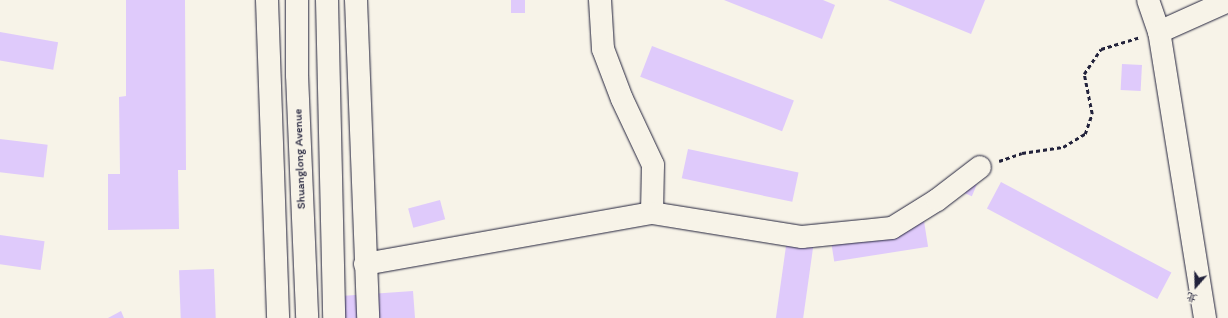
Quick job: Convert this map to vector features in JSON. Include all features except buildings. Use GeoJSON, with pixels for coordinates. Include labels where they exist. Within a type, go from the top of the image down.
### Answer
{"type":"FeatureCollection","features":[{"type":"Feature","properties":{"kind":"main road"},"geometry":{"type":"LineString","coordinates":[[266,0],[278,318]]}},
{"type":"Feature","properties":{"kind":"main road","name":"Shuanglong Avenue"},"geometry":{"type":"LineString","coordinates":[[297,0],[297,75],[307,318]]}},
{"type":"Feature","properties":{"kind":"main road"},"geometry":{"type":"LineString","coordinates":[[326,0],[334,318]]}},
{"type":"Feature","properties":{"kind":"main road"},"geometry":{"type":"LineString","coordinates":[[356,0],[360,164],[368,318]]}},
{"type":"Feature","properties":{"kind":"main road"},"geometry":{"type":"LineString","coordinates":[[600,0],[603,49],[622,99],[653,165],[652,213]]}},
{"type":"Feature","properties":{"kind":"main road"},"geometry":{"type":"LineString","coordinates":[[1148,0],[1159,32],[1206,318]]}},
{"type":"Feature","properties":{"kind":"main road"},"geometry":{"type":"LineString","coordinates":[[1159,32],[1228,1]]}},
{"type":"Feature","properties":{"kind":"main road"},"geometry":{"type":"LineString","coordinates":[[365,264],[652,213],[802,237],[892,228],[937,200],[980,167]]}},
{"type":"Feature","properties":{"kind":"path"},"geometry":{"type":"LineString","coordinates":[[980,167],[1022,153],[1063,147],[1085,134],[1092,114],[1084,74],[1101,48],[1159,32]]}}]}
